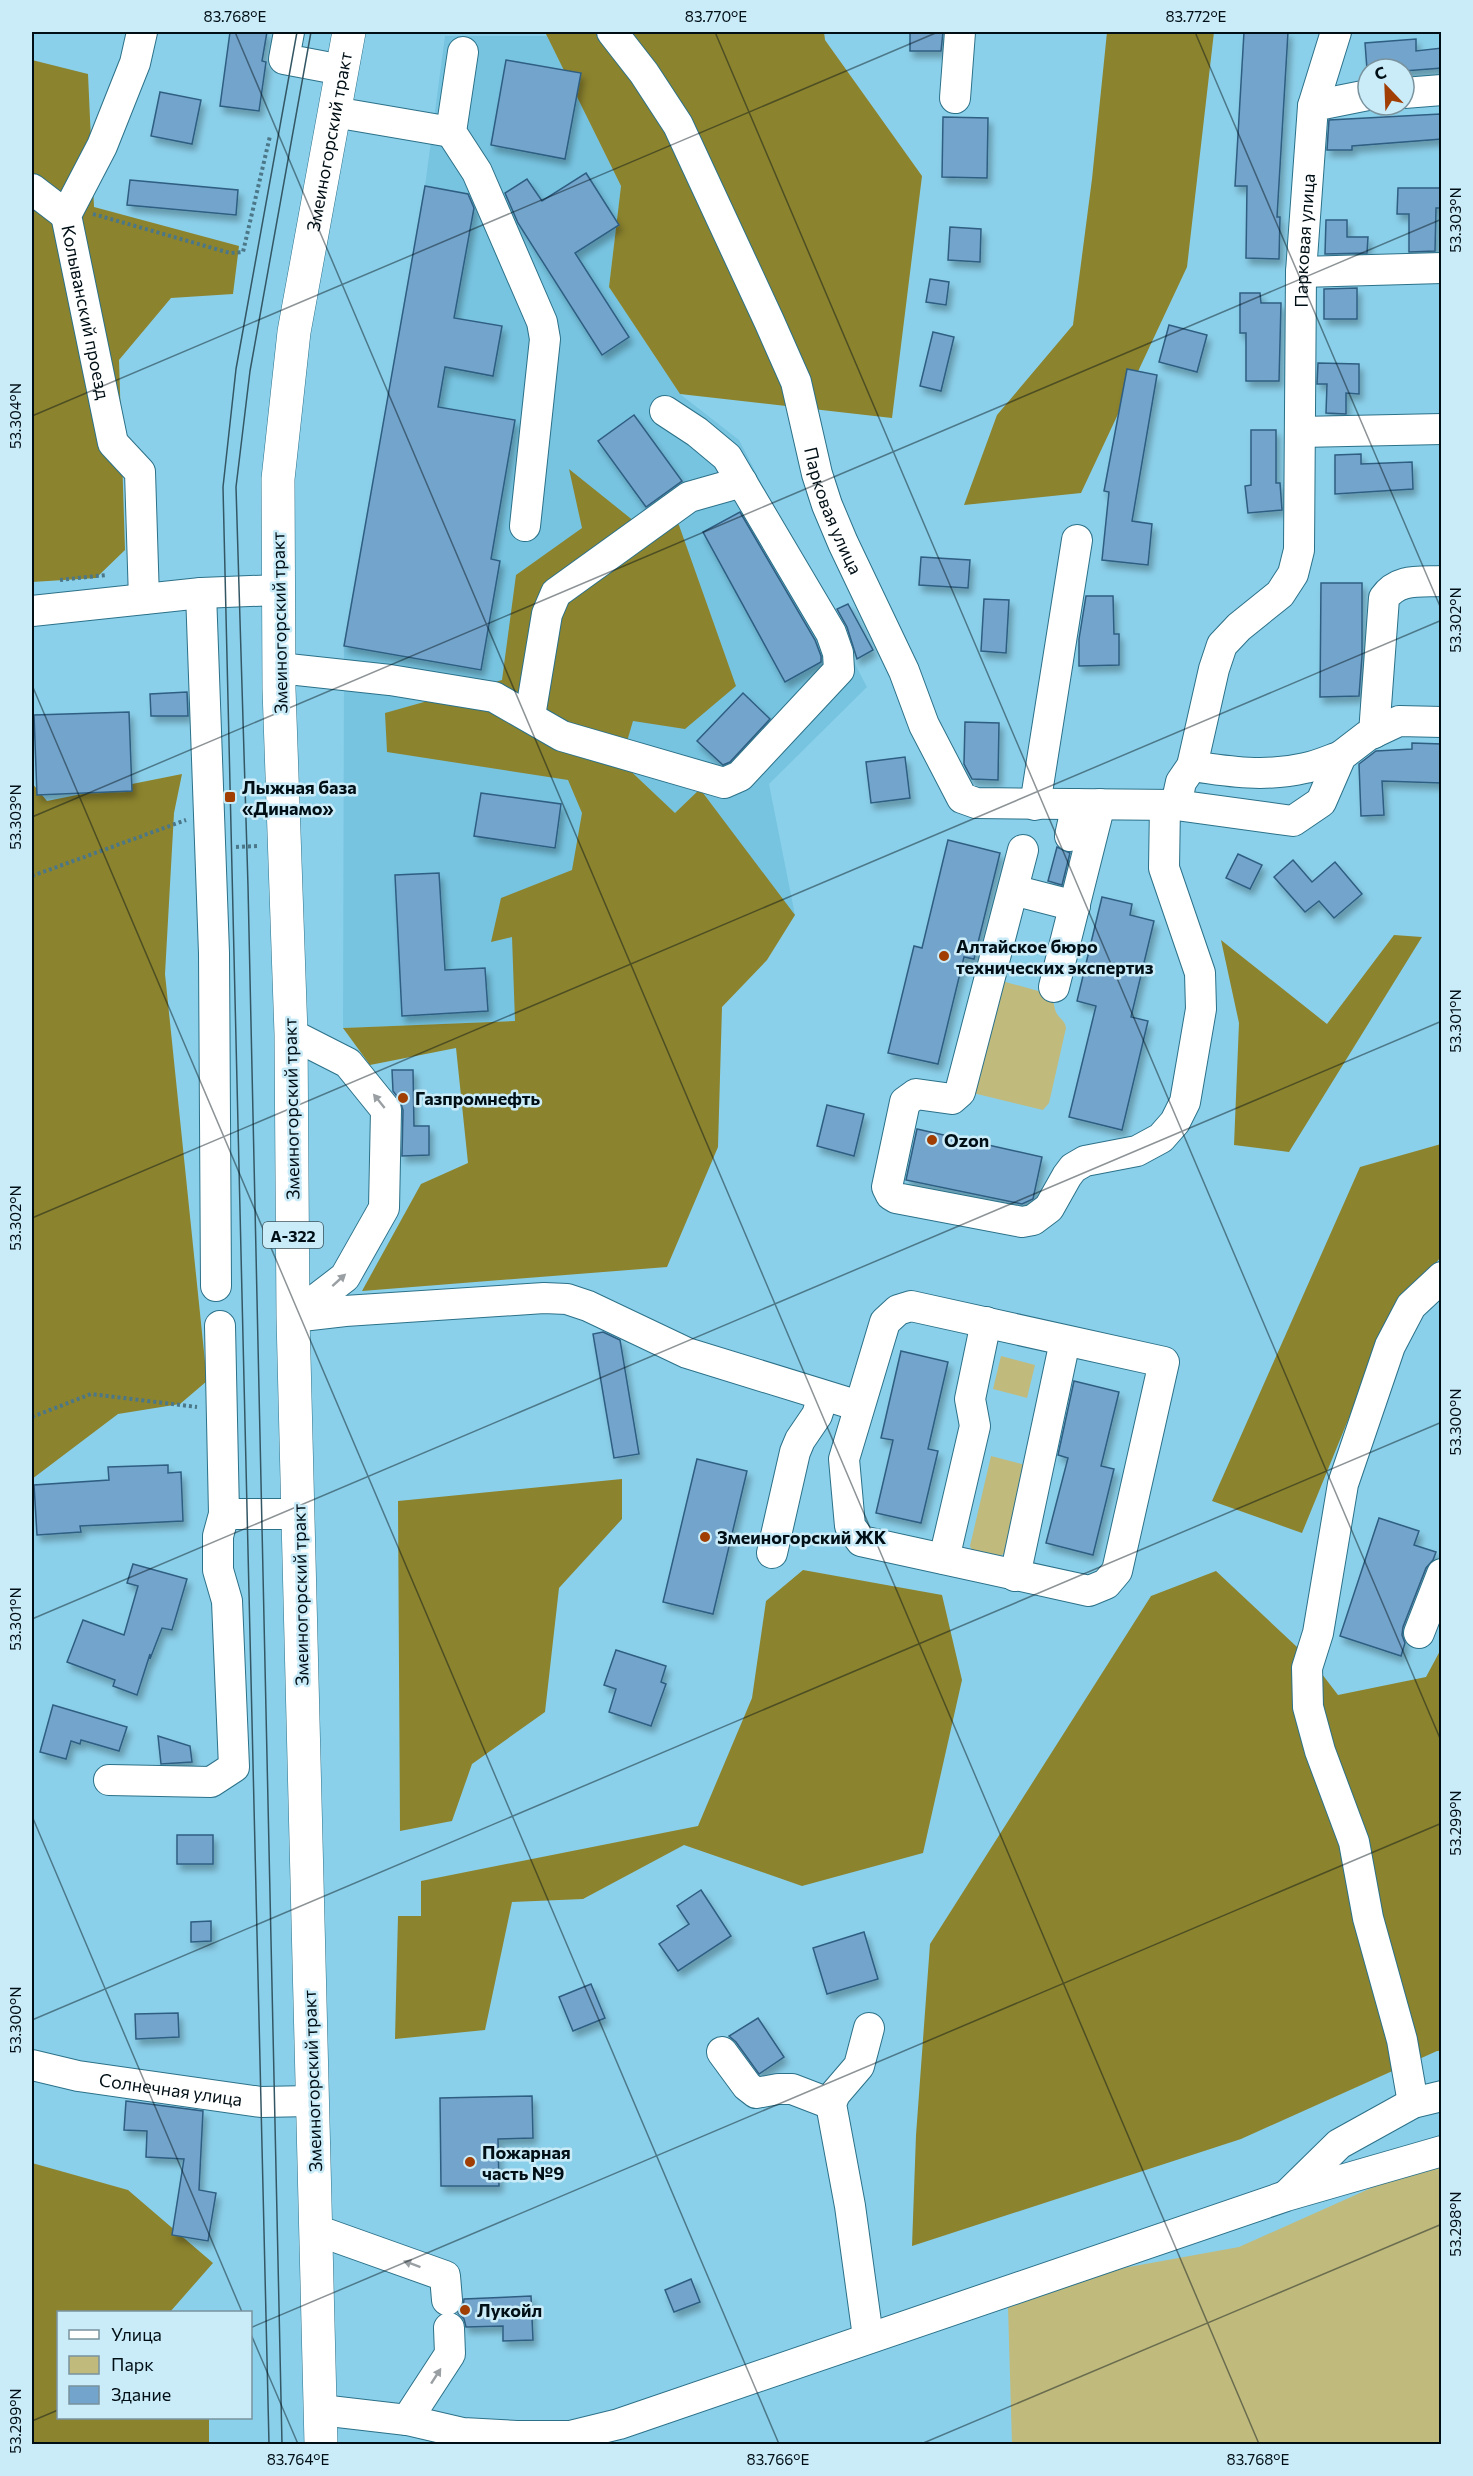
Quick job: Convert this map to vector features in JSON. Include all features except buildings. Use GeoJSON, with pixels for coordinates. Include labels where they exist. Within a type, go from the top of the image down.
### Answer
{"type":"FeatureCollection","features":[{"type":"Feature","properties":{"kind":"highway","name":"Змеиногорский тракт"},"geometry":{"type":"LineString","coordinates":[[321,2445],[293,1317],[291,1034],[279,668],[278,479],[294,332],[349,32]]}},
{"type":"Feature","properties":{"kind":"street","name":"Колыванский проезд"},"geometry":{"type":"LineString","coordinates":[[142,32],[135,63],[102,146],[66,215],[113,443],[140,472],[144,599]]}},
{"type":"Feature","properties":{"kind":"street"},"geometry":{"type":"LineString","coordinates":[[289,32],[284,59],[342,70]]}},
{"type":"Feature","properties":{"kind":"street","name":"Парковая улица"},"geometry":{"type":"LineString","coordinates":[[612,32],[644,73],[678,125],[769,321],[796,382],[817,474],[831,514],[904,671],[924,725],[962,798],[976,803],[1035,805],[1170,805],[1293,821],[1321,801],[1341,756]]}},
{"type":"Feature","properties":{"kind":"street"},"geometry":{"type":"LineString","coordinates":[[955,98],[960,32]]}},
{"type":"Feature","properties":{"kind":"street","name":"Парковая улица"},"geometry":{"type":"LineString","coordinates":[[1170,805],[1191,766],[1222,645],[1239,627],[1280,594],[1293,574],[1299,550],[1301,272],[1313,106],[1336,32]]}},
{"type":"Feature","properties":{"kind":"street"},"geometry":{"type":"LineString","coordinates":[[463,52],[451,132],[477,172],[542,322],[545,339],[525,526]]}},
{"type":"Feature","properties":{"kind":"street"},"geometry":{"type":"LineString","coordinates":[[1416,92],[1442,90]]}},
{"type":"Feature","properties":{"kind":"street"},"geometry":{"type":"LineString","coordinates":[[1313,106],[1356,97]]}},
{"type":"Feature","properties":{"kind":"street"},"geometry":{"type":"LineString","coordinates":[[334,111],[451,132]]}},
{"type":"Feature","properties":{"kind":"street"},"geometry":{"type":"LineString","coordinates":[[32,189],[66,215]]}},
{"type":"Feature","properties":{"kind":"street"},"geometry":{"type":"LineString","coordinates":[[1301,272],[1442,268]]}},
{"type":"Feature","properties":{"kind":"street"},"geometry":{"type":"LineString","coordinates":[[279,668],[390,680],[494,697],[562,736],[724,783],[740,776],[839,670],[838,653],[831,633],[727,457],[697,432],[665,411]]}},
{"type":"Feature","properties":{"kind":"street"},"geometry":{"type":"LineString","coordinates":[[1300,432],[1442,429]]}},
{"type":"Feature","properties":{"kind":"street"},"geometry":{"type":"LineString","coordinates":[[530,716],[547,614],[556,593],[689,497],[742,482]]}},
{"type":"Feature","properties":{"kind":"street"},"geometry":{"type":"LineString","coordinates":[[1035,805],[1077,540]]}},
{"type":"Feature","properties":{"kind":"street"},"geometry":{"type":"LineString","coordinates":[[1374,733],[1384,598],[1391,588],[1404,582],[1442,581]]}},
{"type":"Feature","properties":{"kind":"street"},"geometry":{"type":"LineString","coordinates":[[32,611],[201,593],[278,590]]}},
{"type":"Feature","properties":{"kind":"street"},"geometry":{"type":"LineString","coordinates":[[201,593],[214,952],[216,1286]]}},
{"type":"Feature","properties":{"kind":"street"},"geometry":{"type":"LineString","coordinates":[[1191,766],[1240,773],[1305,768],[1341,756],[1374,733],[1399,721],[1442,722]]}},
{"type":"Feature","properties":{"kind":"street"},"geometry":{"type":"LineString","coordinates":[[1070,836],[1089,804]]}},
{"type":"Feature","properties":{"kind":"street"},"geometry":{"type":"LineString","coordinates":[[1054,987],[1074,906],[1089,804]]}},
{"type":"Feature","properties":{"kind":"street"},"geometry":{"type":"LineString","coordinates":[[1023,850],[960,1092],[952,1099],[916,1094],[905,1102],[886,1187],[896,1198],[1022,1222],[1033,1220],[1049,1208],[1066,1176],[1079,1165],[1096,1158],[1137,1151],[1161,1138],[1175,1122],[1185,1102],[1201,1009],[1200,973],[1164,868],[1170,805]]}},
{"type":"Feature","properties":{"kind":"street"},"geometry":{"type":"LineString","coordinates":[[1013,890],[1074,906]]}},
{"type":"Feature","properties":{"kind":"street"},"geometry":{"type":"LineString","coordinates":[[291,1034],[348,1063],[386,1110],[384,1208],[345,1277],[293,1317]]}},
{"type":"Feature","properties":{"kind":"street"},"geometry":{"type":"LineString","coordinates":[[1413,2103],[1402,2040],[1368,1918],[1354,1842],[1320,1751],[1308,1707],[1307,1668],[1318,1633],[1343,1484],[1379,1377],[1390,1346],[1411,1306],[1442,1277]]}},
{"type":"Feature","properties":{"kind":"street"},"geometry":{"type":"LineString","coordinates":[[293,1317],[544,1298],[567,1299],[588,1306],[687,1353],[859,1406]]}},
{"type":"Feature","properties":{"kind":"street"},"geometry":{"type":"LineString","coordinates":[[911,1306],[1065,1341],[1164,1362],[1117,1571],[1113,1578],[1106,1584],[1089,1591],[861,1541],[852,1532],[848,1520],[844,1459],[885,1322],[898,1310],[911,1306]]}},
{"type":"Feature","properties":{"kind":"street"},"geometry":{"type":"LineString","coordinates":[[944,1559],[975,1426],[970,1399],[986,1322]]}},
{"type":"Feature","properties":{"kind":"street"},"geometry":{"type":"LineString","coordinates":[[109,1780],[210,1782],[234,1767],[227,1601],[218,1570],[218,1536],[224,1514],[220,1326]]}},
{"type":"Feature","properties":{"kind":"street"},"geometry":{"type":"LineString","coordinates":[[1015,1576],[1065,1341]]}},
{"type":"Feature","properties":{"kind":"street"},"geometry":{"type":"LineString","coordinates":[[772,1553],[795,1452],[817,1415],[823,1396]]}},
{"type":"Feature","properties":{"kind":"street"},"geometry":{"type":"LineString","coordinates":[[224,1514],[298,1514]]}},
{"type":"Feature","properties":{"kind":"street"},"geometry":{"type":"LineString","coordinates":[[1419,1633],[1442,1574]]}},
{"type":"Feature","properties":{"kind":"street"},"geometry":{"type":"LineString","coordinates":[[868,2337],[850,2206],[831,2104],[835,2094],[859,2066],[869,2028]]}},
{"type":"Feature","properties":{"kind":"street"},"geometry":{"type":"LineString","coordinates":[[722,2052],[747,2086],[756,2092],[792,2089],[831,2104]]}},
{"type":"Feature","properties":{"kind":"street","name":"Солнечная улица"},"geometry":{"type":"LineString","coordinates":[[32,2065],[78,2076],[261,2102],[311,2101]]}},
{"type":"Feature","properties":{"kind":"street"},"geometry":{"type":"LineString","coordinates":[[1286,2196],[1339,2144],[1413,2103],[1442,2096]]}},
{"type":"Feature","properties":{"kind":"street"},"geometry":{"type":"LineString","coordinates":[[321,2410],[407,2420],[463,2433],[570,2436],[619,2424],[1286,2196],[1442,2151]]}},
{"type":"Feature","properties":{"kind":"street"},"geometry":{"type":"LineString","coordinates":[[316,2230],[445,2276],[450,2354],[407,2420]]}},
{"type":"Feature","properties":{"kind":"path"},"geometry":{"type":"LineString","coordinates":[[66,215],[93,214],[230,253],[243,252],[270,136]]}},
{"type":"Feature","properties":{"kind":"path"},"geometry":{"type":"LineString","coordinates":[[32,876],[210,811]]}},
{"type":"Feature","properties":{"kind":"path"},"geometry":{"type":"LineString","coordinates":[[231,847],[261,846]]}},
{"type":"Feature","properties":{"kind":"path"},"geometry":{"type":"LineString","coordinates":[[32,1417],[91,1394],[222,1410]]}},
{"type":"Feature","properties":{"kind":"shaded area"},"geometry":{"type":"Polygon","coordinates":[[[545,32],[824,32],[825,40],[922,176],[892,418],[680,394],[609,287],[621,186],[545,32]]]}},
{"type":"Feature","properties":{"kind":"shaded area"},"geometry":{"type":"Polygon","coordinates":[[[1107,32],[1214,32],[1187,267],[1081,493],[964,505],[997,415],[1073,325],[1092,179],[1107,32]]]}},
{"type":"Feature","properties":{"kind":"shaded area"},"geometry":{"type":"Polygon","coordinates":[[[445,36],[547,36],[621,186],[609,287],[680,394],[739,440],[867,687],[769,784],[795,915],[515,1021],[343,1028],[344,646],[425,186],[445,36]]]}},
{"type":"Feature","properties":{"kind":"shaded area"},"geometry":{"type":"Polygon","coordinates":[[[32,60],[88,74],[94,207],[239,246],[233,294],[171,298],[119,360],[125,550],[96,578],[32,582],[32,60]]]}},
{"type":"Feature","properties":{"kind":"shaded area"},"geometry":{"type":"Polygon","coordinates":[[[569,469],[655,538],[675,514],[736,686],[685,729],[633,721],[621,762],[675,813],[700,789],[795,915],[767,960],[722,1007],[718,1147],[667,1267],[362,1291],[421,1184],[468,1163],[456,1048],[370,1065],[343,1028],[515,1021],[512,937],[491,942],[501,898],[572,870],[582,813],[568,780],[387,752],[385,713],[502,680],[516,575],[582,528],[569,469]]]}},
{"type":"Feature","properties":{"kind":"shaded area"},"geometry":{"type":"Polygon","coordinates":[[[182,774],[174,813],[165,974],[207,1381],[180,1404],[118,1414],[32,1479],[32,783],[47,801],[182,774]]]}},
{"type":"Feature","properties":{"kind":"shaded area"},"geometry":{"type":"Polygon","coordinates":[[[1394,935],[1422,937],[1289,1152],[1234,1145],[1239,1023],[1221,940],[1327,1024],[1394,935]]]}},
{"type":"Feature","properties":{"kind":"shaded area"},"geometry":{"type":"Polygon","coordinates":[[[1441,1144],[1441,1257],[1392,1312],[1302,1533],[1212,1501],[1360,1167],[1441,1144]]]}},
{"type":"Feature","properties":{"kind":"shaded area"},"geometry":{"type":"Polygon","coordinates":[[[622,1479],[622,1519],[559,1588],[545,1712],[472,1764],[452,1821],[400,1831],[398,1501],[622,1479]]]}},
{"type":"Feature","properties":{"kind":"shaded area"},"geometry":{"type":"Polygon","coordinates":[[[803,1570],[942,1595],[962,1680],[923,1853],[802,1886],[684,1845],[583,1899],[512,1902],[485,2030],[395,2039],[398,1916],[421,1916],[421,1881],[698,1826],[752,1698],[766,1601],[803,1570]]]}},
{"type":"Feature","properties":{"kind":"shaded area"},"geometry":{"type":"Polygon","coordinates":[[[1216,1571],[1312,1661],[1338,1695],[1426,1677],[1441,1649],[1441,2051],[1241,2139],[912,2246],[916,2135],[930,1944],[1151,1596],[1216,1571]]]}},
{"type":"Feature","properties":{"kind":"shaded area"},"geometry":{"type":"Polygon","coordinates":[[[32,2163],[128,2190],[213,2263],[171,2311],[57,2311],[57,2419],[209,2419],[209,2444],[32,2444],[32,2163]]]}},
{"type":"Feature","properties":{"kind":"green space"},"geometry":{"type":"Polygon","coordinates":[[[1002,981],[1049,994],[1066,1028],[1049,1103],[1043,1110],[973,1093],[1002,981]]]}},
{"type":"Feature","properties":{"kind":"green space"},"geometry":{"type":"Polygon","coordinates":[[[1001,1356],[1035,1365],[1027,1398],[993,1389],[1001,1356]]]}},
{"type":"Feature","properties":{"kind":"green space"},"geometry":{"type":"Polygon","coordinates":[[[991,1456],[1029,1466],[1005,1553],[998,1557],[973,1552],[970,1546],[991,1456]]]}},
{"type":"Feature","properties":{"kind":"green space"},"geometry":{"type":"Polygon","coordinates":[[[1441,2167],[1441,2444],[1012,2444],[1008,2307],[1118,2269],[1239,2247],[1380,2184],[1441,2167]]]}},
{"type":"Feature","properties":{"kind":"tram line"},"geometry":{"type":"LineString","coordinates":[[269,2444],[223,487],[236,369],[297,32]]}},
{"type":"Feature","properties":{"kind":"tram line"},"geometry":{"type":"LineString","coordinates":[[282,2444],[248,886],[236,487],[250,371],[311,32]]}},
{"type":"Feature","properties":{"kind":"place","name":"Лыжная база «Динамо»"},"geometry":{"type":"Point","coordinates":[230,797]}},
{"type":"Feature","properties":{"kind":"place","name":"Алтайское бюро технических экспертиз"},"geometry":{"type":"Point","coordinates":[944,956]}},
{"type":"Feature","properties":{"kind":"place","name":"Газпромнефть"},"geometry":{"type":"Point","coordinates":[403,1098]}},
{"type":"Feature","properties":{"kind":"place","name":"Ozon"},"geometry":{"type":"Point","coordinates":[932,1140]}},
{"type":"Feature","properties":{"kind":"place","name":"Змеиногорский ЖК"},"geometry":{"type":"Point","coordinates":[705,1537]}},
{"type":"Feature","properties":{"kind":"place","name":"Пожарная часть №9"},"geometry":{"type":"Point","coordinates":[470,2162]}},
{"type":"Feature","properties":{"kind":"place","name":"Лукойл"},"geometry":{"type":"Point","coordinates":[465,2310]}}]}
